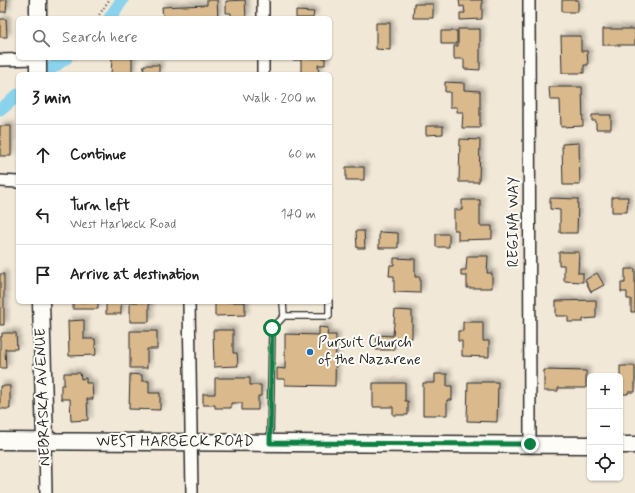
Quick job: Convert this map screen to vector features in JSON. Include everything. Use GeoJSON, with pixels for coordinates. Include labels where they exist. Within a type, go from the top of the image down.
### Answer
{"type":"FeatureCollection","features":[{"type":"Feature","properties":{"kind":"street"},"geometry":{"type":"LineString","coordinates":[[38,0],[38,16]]}},
{"type":"Feature","properties":{"kind":"street"},"geometry":{"type":"LineString","coordinates":[[263,0],[263,16]]}},
{"type":"Feature","properties":{"kind":"street","name":"REGINA WAY"},"geometry":{"type":"LineString","coordinates":[[529,0],[530,444]]}},
{"type":"Feature","properties":{"kind":"street"},"geometry":{"type":"LineString","coordinates":[[0,60],[38,66]]}},
{"type":"Feature","properties":{"kind":"street"},"geometry":{"type":"LineString","coordinates":[[263,60],[263,72]]}},
{"type":"Feature","properties":{"kind":"street"},"geometry":{"type":"LineString","coordinates":[[0,181],[16,182]]}},
{"type":"Feature","properties":{"kind":"street","name":"NEBRASKA AVENUE"},"geometry":{"type":"LineString","coordinates":[[41,304],[46,493]]}},
{"type":"Feature","properties":{"kind":"street"},"geometry":{"type":"LineString","coordinates":[[190,304],[192,493]]}},
{"type":"Feature","properties":{"kind":"street","name":"WEST HARBECK ROAD"},"geometry":{"type":"LineString","coordinates":[[0,441],[587,445]]}},
{"type":"Feature","properties":{"kind":"street"},"geometry":{"type":"LineString","coordinates":[[623,445],[635,445]]}},
{"type":"Feature","properties":{"kind":"lane"},"geometry":{"type":"LineString","coordinates":[[283,304],[284,316]]}},
{"type":"Feature","properties":{"kind":"lane"},"geometry":{"type":"LineString","coordinates":[[270,443],[272,328],[284,316],[329,316],[328,304]]}},
{"type":"Feature","properties":{"kind":"path"},"geometry":{"type":"LineString","coordinates":[[98,16],[109,0]]}},
{"type":"Feature","properties":{"kind":"building"},"geometry":{"type":"Polygon","coordinates":[[[0,0],[7,0],[6,12],[0,12],[0,0]]]}},
{"type":"Feature","properties":{"kind":"building"},"geometry":{"type":"Polygon","coordinates":[[[207,0],[217,0],[218,16],[163,16],[162,7],[207,5],[207,0]]]}},
{"type":"Feature","properties":{"kind":"building"},"geometry":{"type":"Polygon","coordinates":[[[245,0],[246,16],[231,16],[231,13],[226,13],[226,1],[245,0]]]}},
{"type":"Feature","properties":{"kind":"building"},"geometry":{"type":"Polygon","coordinates":[[[459,0],[482,0],[482,19],[460,20],[460,13],[465,13],[464,6],[460,7],[459,0]]]}},
{"type":"Feature","properties":{"kind":"building"},"geometry":{"type":"Polygon","coordinates":[[[562,0],[578,0],[578,12],[562,12],[562,0]]]}},
{"type":"Feature","properties":{"kind":"building"},"geometry":{"type":"Polygon","coordinates":[[[414,4],[433,4],[433,18],[413,18],[414,4]]]}},
{"type":"Feature","properties":{"kind":"building"},"geometry":{"type":"Polygon","coordinates":[[[296,11],[314,12],[313,16],[296,16],[296,11]]]}},
{"type":"Feature","properties":{"kind":"building"},"geometry":{"type":"Polygon","coordinates":[[[0,19],[6,19],[7,37],[0,37],[0,19]]]}},
{"type":"Feature","properties":{"kind":"building"},"geometry":{"type":"Polygon","coordinates":[[[376,23],[390,23],[390,50],[376,49],[376,23]]]}},
{"type":"Feature","properties":{"kind":"building"},"geometry":{"type":"Polygon","coordinates":[[[458,29],[480,29],[480,70],[464,69],[464,59],[454,59],[454,46],[458,46],[458,29]]]}},
{"type":"Feature","properties":{"kind":"building"},"geometry":{"type":"Polygon","coordinates":[[[603,29],[635,29],[635,45],[603,45],[603,29]]]}},
{"type":"Feature","properties":{"kind":"building"},"geometry":{"type":"Polygon","coordinates":[[[441,31],[457,31],[457,44],[441,44],[441,31]]]}},
{"type":"Feature","properties":{"kind":"building"},"geometry":{"type":"Polygon","coordinates":[[[561,36],[581,36],[581,51],[587,51],[588,65],[584,65],[584,73],[562,73],[561,36]]]}},
{"type":"Feature","properties":{"kind":"building"},"geometry":{"type":"Polygon","coordinates":[[[112,60],[132,60],[132,72],[111,72],[112,60]]]}},
{"type":"Feature","properties":{"kind":"building"},"geometry":{"type":"Polygon","coordinates":[[[301,60],[325,60],[325,65],[318,65],[319,72],[301,72],[301,60]]]}},
{"type":"Feature","properties":{"kind":"building"},"geometry":{"type":"Polygon","coordinates":[[[144,65],[159,65],[159,72],[143,72],[144,65]]]}},
{"type":"Feature","properties":{"kind":"building"},"geometry":{"type":"Polygon","coordinates":[[[445,82],[464,83],[464,90],[480,91],[480,128],[462,128],[463,112],[457,112],[457,107],[450,107],[450,92],[445,92],[445,82]]]}},
{"type":"Feature","properties":{"kind":"building"},"geometry":{"type":"Polygon","coordinates":[[[549,87],[582,87],[583,126],[561,127],[560,100],[550,100],[549,87]]]}},
{"type":"Feature","properties":{"kind":"building"},"geometry":{"type":"Polygon","coordinates":[[[592,115],[611,115],[611,129],[596,129],[596,121],[592,121],[592,115]]]}},
{"type":"Feature","properties":{"kind":"building"},"geometry":{"type":"Polygon","coordinates":[[[0,126],[11,126],[11,156],[0,156],[0,126]]]}},
{"type":"Feature","properties":{"kind":"building"},"geometry":{"type":"Polygon","coordinates":[[[426,126],[443,126],[443,134],[426,135],[426,126]]]}},
{"type":"Feature","properties":{"kind":"building"},"geometry":{"type":"Polygon","coordinates":[[[460,139],[480,140],[479,182],[459,182],[460,139]]]}},
{"type":"Feature","properties":{"kind":"building"},"geometry":{"type":"Polygon","coordinates":[[[579,143],[580,185],[563,185],[562,144],[579,143]]]}},
{"type":"Feature","properties":{"kind":"building"},"geometry":{"type":"Polygon","coordinates":[[[346,167],[364,167],[364,180],[346,180],[346,167]]]}},
{"type":"Feature","properties":{"kind":"building"},"geometry":{"type":"Polygon","coordinates":[[[612,197],[628,197],[627,212],[612,212],[612,197]]]}},
{"type":"Feature","properties":{"kind":"building"},"geometry":{"type":"Polygon","coordinates":[[[550,198],[578,199],[577,233],[560,233],[560,210],[550,209],[550,198]]]}},
{"type":"Feature","properties":{"kind":"building"},"geometry":{"type":"Polygon","coordinates":[[[462,200],[480,200],[480,226],[492,226],[492,239],[458,240],[458,230],[454,230],[454,210],[462,210],[462,200]]]}},
{"type":"Feature","properties":{"kind":"building"},"geometry":{"type":"Polygon","coordinates":[[[356,231],[364,231],[365,248],[357,248],[356,231]]]}},
{"type":"Feature","properties":{"kind":"building"},"geometry":{"type":"Polygon","coordinates":[[[379,232],[398,233],[398,248],[379,248],[379,232]]]}},
{"type":"Feature","properties":{"kind":"building"},"geometry":{"type":"Polygon","coordinates":[[[436,234],[449,234],[449,247],[436,247],[436,234]]]}},
{"type":"Feature","properties":{"kind":"building"},"geometry":{"type":"Polygon","coordinates":[[[559,252],[579,252],[578,273],[583,273],[583,282],[564,281],[564,265],[559,265],[559,252]]]}},
{"type":"Feature","properties":{"kind":"building"},"geometry":{"type":"Polygon","coordinates":[[[467,256],[488,256],[487,273],[492,273],[492,288],[467,288],[467,276],[461,276],[461,270],[466,270],[467,256]]]}},
{"type":"Feature","properties":{"kind":"building"},"geometry":{"type":"Polygon","coordinates":[[[394,258],[415,259],[415,277],[420,277],[420,293],[394,292],[394,276],[389,276],[390,265],[394,265],[394,258]]]}},
{"type":"Feature","properties":{"kind":"building"},"geometry":{"type":"Polygon","coordinates":[[[625,269],[635,269],[635,312],[631,312],[631,299],[627,299],[627,292],[621,292],[621,283],[625,283],[625,269]]]}},
{"type":"Feature","properties":{"kind":"building"},"geometry":{"type":"Polygon","coordinates":[[[597,273],[604,285],[591,292],[585,280],[597,273]]]}},
{"type":"Feature","properties":{"kind":"building"},"geometry":{"type":"Polygon","coordinates":[[[0,274],[4,274],[4,325],[0,325],[0,274]]]}},
{"type":"Feature","properties":{"kind":"building"},"geometry":{"type":"Polygon","coordinates":[[[596,300],[596,318],[583,319],[583,322],[568,322],[568,316],[556,316],[556,301],[596,300]]]}},
{"type":"Feature","properties":{"kind":"building"},"geometry":{"type":"Polygon","coordinates":[[[73,304],[98,304],[98,309],[73,309],[73,304]]]}},
{"type":"Feature","properties":{"kind":"building"},"geometry":{"type":"Polygon","coordinates":[[[106,304],[121,304],[121,314],[106,314],[106,304]]]}},
{"type":"Feature","properties":{"kind":"building"},"geometry":{"type":"Polygon","coordinates":[[[130,304],[149,304],[149,322],[130,322],[130,304]]]}},
{"type":"Feature","properties":{"kind":"building"},"geometry":{"type":"Polygon","coordinates":[[[215,304],[245,304],[245,315],[215,316],[215,304]]]}},
{"type":"Feature","properties":{"kind":"building"},"geometry":{"type":"Polygon","coordinates":[[[395,310],[412,311],[412,338],[394,338],[394,350],[376,350],[377,335],[393,336],[395,310]]]}},
{"type":"Feature","properties":{"kind":"building"},"geometry":{"type":"Polygon","coordinates":[[[84,320],[84,339],[95,339],[96,355],[69,356],[68,321],[84,320]]]}},
{"type":"Feature","properties":{"kind":"building"},"geometry":{"type":"Polygon","coordinates":[[[463,322],[483,322],[483,341],[489,341],[489,357],[462,356],[462,341],[458,341],[458,331],[463,331],[463,322]]]}},
{"type":"Feature","properties":{"kind":"building","name":"Pursuit Church of the Nazarene"},"geometry":{"type":"Polygon","coordinates":[[[319,327],[328,328],[327,335],[336,335],[335,386],[285,385],[285,379],[277,379],[277,368],[285,369],[285,334],[319,335],[319,327]]]}},
{"type":"Feature","properties":{"kind":"building"},"geometry":{"type":"Polygon","coordinates":[[[213,330],[233,330],[233,353],[237,353],[238,366],[214,367],[213,330]]]}},
{"type":"Feature","properties":{"kind":"building"},"geometry":{"type":"Polygon","coordinates":[[[130,331],[157,331],[157,349],[147,349],[147,368],[130,368],[130,331]]]}},
{"type":"Feature","properties":{"kind":"building"},"geometry":{"type":"Polygon","coordinates":[[[2,333],[16,333],[17,349],[5,349],[6,368],[0,368],[0,337],[2,337],[2,333]]]}},
{"type":"Feature","properties":{"kind":"building"},"geometry":{"type":"Polygon","coordinates":[[[620,366],[635,366],[635,392],[623,394],[623,373],[620,373],[620,366]]]}},
{"type":"Feature","properties":{"kind":"building"},"geometry":{"type":"Polygon","coordinates":[[[544,370],[586,371],[586,388],[558,388],[558,391],[544,391],[544,370]]]}},
{"type":"Feature","properties":{"kind":"building"},"geometry":{"type":"Polygon","coordinates":[[[64,373],[80,373],[81,379],[86,378],[86,383],[92,383],[93,399],[87,399],[88,420],[71,421],[70,399],[61,399],[61,385],[64,385],[64,373]]]}},
{"type":"Feature","properties":{"kind":"building"},"geometry":{"type":"Polygon","coordinates":[[[130,374],[142,375],[142,381],[149,381],[149,393],[160,393],[160,410],[129,409],[130,374]]]}},
{"type":"Feature","properties":{"kind":"building"},"geometry":{"type":"Polygon","coordinates":[[[435,374],[447,374],[447,386],[452,386],[452,400],[447,400],[447,415],[423,415],[423,383],[435,383],[435,374]]]}},
{"type":"Feature","properties":{"kind":"building"},"geometry":{"type":"Polygon","coordinates":[[[215,378],[250,378],[250,385],[261,385],[261,396],[258,396],[258,410],[242,410],[242,403],[231,403],[231,408],[215,408],[215,405],[203,405],[203,394],[215,394],[215,378]]]}},
{"type":"Feature","properties":{"kind":"building"},"geometry":{"type":"Polygon","coordinates":[[[468,382],[498,382],[497,422],[467,421],[468,382]]]}},
{"type":"Feature","properties":{"kind":"building"},"geometry":{"type":"Polygon","coordinates":[[[373,383],[405,383],[405,401],[408,401],[408,415],[393,415],[393,407],[373,407],[373,383]]]}},
{"type":"Feature","properties":{"kind":"building"},"geometry":{"type":"Polygon","coordinates":[[[0,386],[10,386],[10,409],[0,409],[0,386]]]}},
{"type":"Feature","properties":{"kind":"waterway"},"geometry":{"type":"LineString","coordinates":[[111,16],[122,0]]}},
{"type":"Feature","properties":{"kind":"waterway"},"geometry":{"type":"LineString","coordinates":[[46,72],[63,60]]}},
{"type":"Feature","properties":{"kind":"waterway"},"geometry":{"type":"LineString","coordinates":[[0,110],[16,97]]}},
{"type":"Feature","properties":{"kind":"place","name":"Pursuit Church of the Nazarene"},"geometry":{"type":"Point","coordinates":[310,352]}},
{"type":"Feature","properties":{"kind":"route"},"geometry":{"type":"LineString","coordinates":[[272,328],[270,443],[530,444]]}}]}
